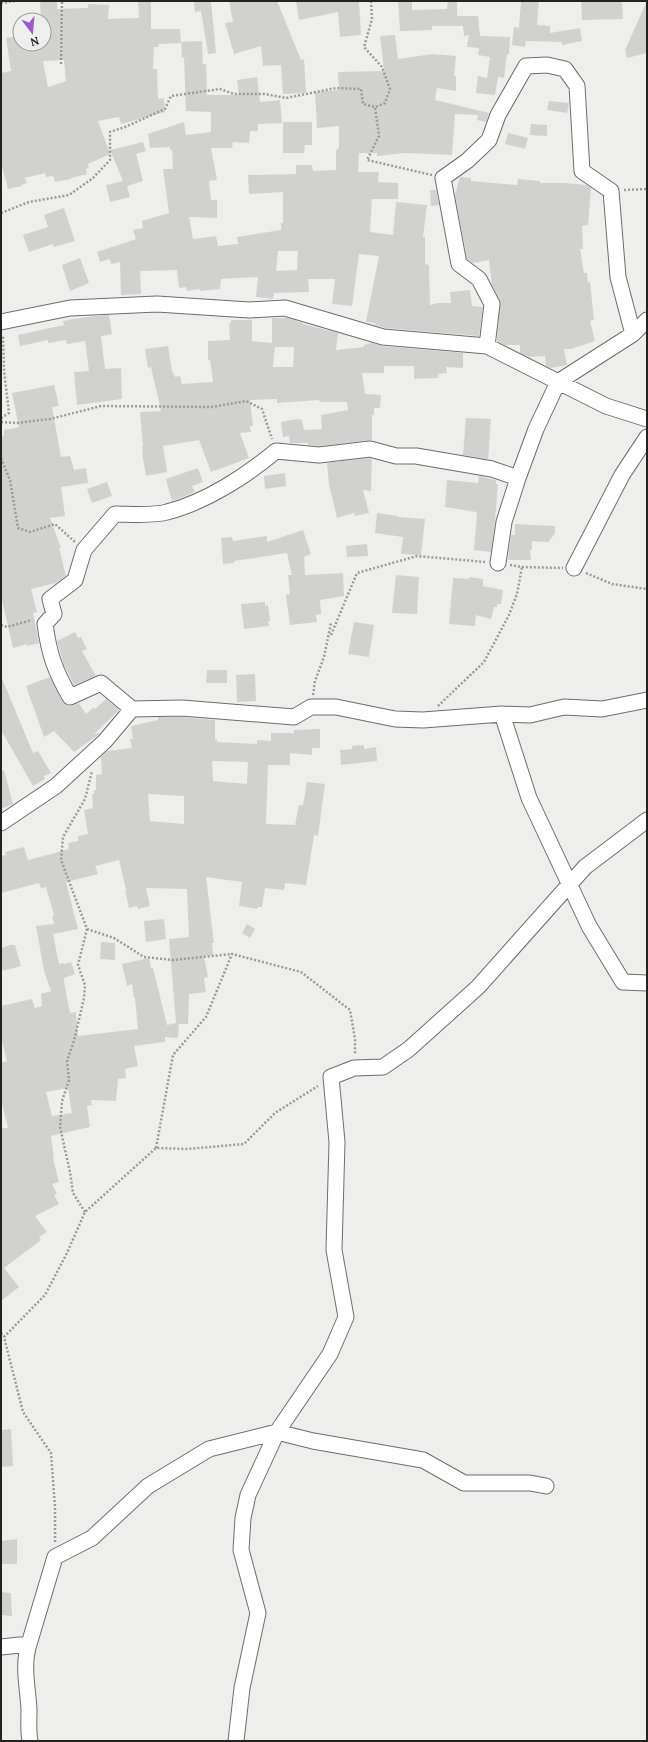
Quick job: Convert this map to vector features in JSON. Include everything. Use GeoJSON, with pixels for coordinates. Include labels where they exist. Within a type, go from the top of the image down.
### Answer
{"type":"FeatureCollection","features":[{"type":"Feature","properties":{"kind":"street"},"geometry":{"type":"LineString","coordinates":[[487,346],[492,304],[479,279],[459,264],[443,178],[467,161],[489,140],[498,115],[526,66],[547,65],[565,69],[577,86],[582,171],[612,191],[618,276],[633,334]]}},
{"type":"Feature","properties":{"kind":"street"},"geometry":{"type":"LineString","coordinates":[[2,321],[70,308],[157,304],[249,310],[286,308],[383,337],[487,346],[606,406],[647,420]]}},
{"type":"Feature","properties":{"kind":"street"},"geometry":{"type":"LineString","coordinates":[[498,563],[504,522],[518,478],[536,429],[558,382],[633,334],[647,320]]}},
{"type":"Feature","properties":{"kind":"street"},"geometry":{"type":"LineString","coordinates":[[574,568],[622,475],[647,437]]}},
{"type":"Feature","properties":{"kind":"street"},"geometry":{"type":"LineString","coordinates":[[518,478],[492,469],[416,456],[396,456],[370,449],[319,455],[276,451],[256,468],[200,499],[166,512],[115,514],[84,550],[75,580],[50,599],[54,614],[45,624],[48,645],[57,675],[70,697],[101,683],[132,709],[182,708],[294,717],[311,707],[336,706],[395,719],[423,720],[502,714],[530,715],[564,707],[602,709],[647,700]]}},
{"type":"Feature","properties":{"kind":"street"},"geometry":{"type":"LineString","coordinates":[[1,823],[56,786],[105,741],[132,709]]}},
{"type":"Feature","properties":{"kind":"street"},"geometry":{"type":"LineString","coordinates":[[502,714],[529,798],[589,926],[623,982],[647,983]]}},
{"type":"Feature","properties":{"kind":"street"},"geometry":{"type":"LineString","coordinates":[[236,1741],[241,1712],[242,1688],[258,1613],[241,1550],[243,1518],[248,1495],[277,1432],[330,1354],[346,1317],[334,1250],[337,1142],[332,1078],[354,1068],[383,1066],[409,1049],[478,987],[585,867],[647,820]]}},
{"type":"Feature","properties":{"kind":"street"},"geometry":{"type":"LineString","coordinates":[[30,1741],[28,1728],[29,1710],[25,1682],[26,1656],[55,1557],[92,1538],[148,1486],[209,1449],[277,1432],[313,1441],[423,1460],[464,1483],[530,1483],[546,1486]]}},
{"type":"Feature","properties":{"kind":"street"},"geometry":{"type":"LineString","coordinates":[[1,1646],[30,1644]]}},
{"type":"Feature","properties":{"kind":"path"},"geometry":{"type":"LineString","coordinates":[[1,4],[15,1]]}},
{"type":"Feature","properties":{"kind":"path"},"geometry":{"type":"LineString","coordinates":[[61,64],[62,1]]}},
{"type":"Feature","properties":{"kind":"path"},"geometry":{"type":"LineString","coordinates":[[1,213],[29,202],[69,195],[93,178],[110,160],[110,132],[165,109],[171,96],[220,89],[234,94],[265,94],[286,98],[336,88],[361,89],[363,104],[375,108],[385,103],[390,89],[382,67],[364,47],[372,19],[371,1]]}},
{"type":"Feature","properties":{"kind":"path"},"geometry":{"type":"LineString","coordinates":[[375,108],[379,136],[367,160],[443,178]]}},
{"type":"Feature","properties":{"kind":"path"},"geometry":{"type":"LineString","coordinates":[[612,191],[647,189]]}},
{"type":"Feature","properties":{"kind":"path"},"geometry":{"type":"LineString","coordinates":[[1,418],[9,413],[4,370],[2,321]]}},
{"type":"Feature","properties":{"kind":"path"},"geometry":{"type":"LineString","coordinates":[[1,422],[16,423],[50,419],[101,406],[212,407],[246,401],[262,409],[276,451]]}},
{"type":"Feature","properties":{"kind":"path"},"geometry":{"type":"LineString","coordinates":[[1,458],[10,480],[18,528],[30,532],[54,524],[84,550]]}},
{"type":"Feature","properties":{"kind":"path"},"geometry":{"type":"LineString","coordinates":[[331,635],[357,573],[418,556],[498,563],[522,567],[574,568],[612,584],[647,589]]}},
{"type":"Feature","properties":{"kind":"path"},"geometry":{"type":"LineString","coordinates":[[423,720],[484,662],[515,601],[522,567]]}},
{"type":"Feature","properties":{"kind":"path"},"geometry":{"type":"LineString","coordinates":[[1,625],[7,627],[54,614]]}},
{"type":"Feature","properties":{"kind":"path"},"geometry":{"type":"LineString","coordinates":[[311,707],[315,681],[324,657],[331,623]]}},
{"type":"Feature","properties":{"kind":"path"},"geometry":{"type":"LineString","coordinates":[[85,1212],[73,1193],[60,1127],[62,1101],[69,1080],[67,1061],[74,1041],[84,998],[85,985],[78,965],[87,929],[61,860],[62,837],[85,799],[94,765]]}},
{"type":"Feature","properties":{"kind":"path"},"geometry":{"type":"LineString","coordinates":[[87,929],[114,938],[144,957],[173,960],[232,954],[301,972],[350,1010],[356,1038],[354,1068]]}},
{"type":"Feature","properties":{"kind":"path"},"geometry":{"type":"LineString","coordinates":[[4,1337],[45,1295],[67,1253],[85,1212],[156,1148],[173,1055],[206,1018],[232,954]]}},
{"type":"Feature","properties":{"kind":"path"},"geometry":{"type":"LineString","coordinates":[[156,1148],[187,1149],[244,1144],[275,1113],[332,1078]]}},
{"type":"Feature","properties":{"kind":"path"},"geometry":{"type":"LineString","coordinates":[[1,1333],[4,1337],[23,1412],[51,1453],[55,1508],[55,1557]]}},
{"type":"Feature","properties":{"kind":"building"},"geometry":{"type":"Polygon","coordinates":[[[40,1],[57,1],[57,9],[88,8],[88,4],[109,5],[108,19],[139,18],[138,1],[151,1],[151,29],[180,29],[181,43],[159,44],[158,47],[154,47],[153,69],[157,69],[158,99],[164,98],[165,112],[121,124],[119,117],[98,121],[110,154],[88,164],[89,168],[86,169],[87,174],[55,182],[53,176],[46,177],[45,173],[25,178],[27,183],[21,185],[22,186],[8,189],[1,163],[1,73],[11,71],[6,38],[12,37],[12,52],[52,52],[52,12],[41,12],[40,1]],[[64,60],[43,61],[48,87],[66,81],[64,60]]]}},
{"type":"Feature","properties":{"kind":"building"},"geometry":{"type":"Polygon","coordinates":[[[194,1],[211,1],[216,53],[208,54],[201,11],[195,12],[194,1]]]}},
{"type":"Feature","properties":{"kind":"building"},"geometry":{"type":"Polygon","coordinates":[[[229,1],[277,1],[301,60],[304,59],[306,93],[283,94],[281,65],[263,66],[261,46],[234,54],[225,23],[233,22],[229,1]]]}},
{"type":"Feature","properties":{"kind":"building"},"geometry":{"type":"Polygon","coordinates":[[[296,1],[359,1],[361,35],[340,37],[338,12],[299,20],[296,1]]]}},
{"type":"Feature","properties":{"kind":"building"},"geometry":{"type":"Polygon","coordinates":[[[398,1],[412,1],[412,10],[447,9],[448,1],[457,1],[457,16],[478,16],[480,36],[510,37],[509,54],[507,54],[504,78],[498,77],[495,95],[476,93],[478,76],[487,78],[490,57],[478,55],[479,48],[467,47],[469,35],[464,36],[463,26],[432,26],[432,30],[400,31],[398,1]]]}},
{"type":"Feature","properties":{"kind":"building"},"geometry":{"type":"Polygon","coordinates":[[[521,1],[539,1],[537,25],[550,26],[550,33],[580,28],[582,41],[562,45],[562,42],[526,41],[525,47],[512,45],[514,27],[519,28],[521,1]]]}},
{"type":"Feature","properties":{"kind":"building"},"geometry":{"type":"Polygon","coordinates":[[[581,1],[622,1],[623,19],[582,20],[581,1]]]}},
{"type":"Feature","properties":{"kind":"building"},"geometry":{"type":"Polygon","coordinates":[[[647,1],[647,53],[627,58],[625,50],[647,1]]]}},
{"type":"Feature","properties":{"kind":"building"},"geometry":{"type":"Polygon","coordinates":[[[395,35],[398,59],[433,54],[456,56],[454,76],[456,76],[456,91],[437,88],[435,100],[489,113],[486,122],[477,120],[478,115],[455,114],[452,155],[405,153],[377,156],[377,153],[359,153],[358,172],[379,172],[378,182],[398,183],[398,199],[372,199],[370,232],[393,235],[396,202],[427,205],[423,237],[425,237],[425,264],[429,265],[430,305],[438,303],[451,303],[450,292],[470,290],[472,306],[483,307],[479,336],[385,328],[375,325],[376,323],[366,322],[379,256],[359,254],[352,306],[332,304],[335,279],[308,279],[309,292],[274,293],[273,299],[256,297],[258,277],[221,279],[220,289],[200,291],[200,289],[187,291],[186,287],[179,288],[177,270],[140,271],[141,294],[121,295],[120,262],[111,264],[110,259],[100,262],[97,252],[136,239],[133,230],[143,228],[142,221],[169,213],[163,169],[173,169],[172,150],[170,150],[170,147],[150,148],[148,134],[184,122],[186,135],[211,132],[211,112],[186,111],[184,57],[182,58],[181,42],[202,41],[203,64],[206,64],[207,95],[239,95],[237,80],[257,77],[260,102],[280,100],[282,123],[258,124],[258,131],[250,131],[249,143],[233,142],[232,148],[211,148],[217,180],[209,181],[211,200],[217,200],[217,218],[189,217],[193,239],[216,236],[218,246],[238,244],[237,237],[281,230],[281,223],[283,223],[283,192],[249,194],[248,175],[296,174],[296,165],[312,165],[313,171],[336,170],[336,151],[339,149],[339,126],[317,128],[315,92],[339,90],[338,72],[384,71],[380,36],[395,35]],[[278,251],[276,271],[297,270],[298,251],[278,251]]]}},
{"type":"Feature","properties":{"kind":"building"},"geometry":{"type":"Polygon","coordinates":[[[549,101],[569,103],[567,113],[547,110],[549,101]]]}},
{"type":"Feature","properties":{"kind":"building"},"geometry":{"type":"Polygon","coordinates":[[[283,122],[312,122],[312,145],[305,145],[304,153],[283,153],[283,122]]]}},
{"type":"Feature","properties":{"kind":"building"},"geometry":{"type":"Polygon","coordinates":[[[531,124],[547,125],[547,136],[530,135],[531,124]]]}},
{"type":"Feature","properties":{"kind":"building"},"geometry":{"type":"Polygon","coordinates":[[[508,133],[528,138],[525,149],[505,144],[508,133]]]}},
{"type":"Feature","properties":{"kind":"building"},"geometry":{"type":"Polygon","coordinates":[[[143,142],[146,151],[136,154],[143,181],[127,186],[130,197],[110,202],[106,185],[123,181],[110,150],[143,142]]]}},
{"type":"Feature","properties":{"kind":"building"},"geometry":{"type":"Polygon","coordinates":[[[460,177],[471,178],[471,181],[517,185],[518,179],[540,181],[540,183],[586,185],[591,188],[588,225],[582,226],[583,249],[580,249],[584,273],[587,273],[588,283],[590,282],[594,320],[590,321],[595,341],[571,349],[564,349],[567,365],[551,368],[546,366],[545,356],[529,357],[520,353],[520,345],[505,345],[497,341],[500,300],[492,285],[489,260],[473,263],[467,259],[455,195],[460,177]]]}},
{"type":"Feature","properties":{"kind":"building"},"geometry":{"type":"Polygon","coordinates":[[[430,190],[436,190],[439,205],[431,206],[430,190]]]}},
{"type":"Feature","properties":{"kind":"building"},"geometry":{"type":"Polygon","coordinates":[[[64,208],[75,241],[54,247],[53,244],[29,252],[23,235],[48,227],[44,215],[64,208]]]}},
{"type":"Feature","properties":{"kind":"building"},"geometry":{"type":"Polygon","coordinates":[[[80,258],[89,283],[70,291],[62,265],[80,258]]]}},
{"type":"Feature","properties":{"kind":"building"},"geometry":{"type":"Polygon","coordinates":[[[109,315],[112,334],[101,336],[105,369],[121,368],[122,399],[77,405],[74,372],[89,371],[85,341],[67,344],[66,340],[48,343],[48,340],[20,346],[18,335],[64,325],[63,321],[109,315]]]}},
{"type":"Feature","properties":{"kind":"building"},"geometry":{"type":"Polygon","coordinates":[[[272,318],[287,318],[303,324],[338,333],[336,350],[364,347],[364,345],[372,343],[382,346],[463,353],[463,368],[446,367],[447,373],[438,374],[438,378],[414,379],[414,366],[384,366],[384,373],[362,373],[365,394],[381,395],[380,408],[374,408],[374,415],[372,415],[372,440],[319,446],[308,445],[308,443],[290,443],[289,436],[283,437],[281,422],[297,419],[302,420],[304,430],[322,429],[321,415],[348,410],[347,402],[320,402],[319,400],[277,403],[277,399],[250,400],[253,426],[250,426],[251,432],[240,433],[249,458],[211,472],[199,440],[163,446],[167,472],[146,476],[142,453],[143,446],[140,412],[161,411],[151,367],[148,368],[145,349],[168,346],[172,371],[175,377],[180,376],[182,384],[213,382],[210,360],[208,360],[208,341],[230,340],[229,323],[231,323],[231,320],[252,320],[252,341],[272,343],[272,318]],[[275,347],[273,367],[293,367],[294,347],[275,347]]]}},
{"type":"Feature","properties":{"kind":"building"},"geometry":{"type":"Polygon","coordinates":[[[54,385],[59,406],[52,407],[61,457],[70,456],[74,470],[86,468],[88,483],[61,487],[65,516],[50,518],[61,548],[59,548],[66,576],[56,583],[31,589],[37,612],[33,613],[39,643],[27,646],[27,644],[13,648],[1,596],[1,437],[4,436],[4,430],[19,427],[12,393],[54,385]]]}},
{"type":"Feature","properties":{"kind":"building"},"geometry":{"type":"Polygon","coordinates":[[[466,418],[491,419],[488,459],[463,455],[466,418]]]}},
{"type":"Feature","properties":{"kind":"building"},"geometry":{"type":"Polygon","coordinates":[[[369,458],[372,459],[371,491],[363,490],[369,513],[355,516],[354,513],[337,518],[329,484],[327,463],[369,458]]]}},
{"type":"Feature","properties":{"kind":"building"},"geometry":{"type":"Polygon","coordinates":[[[198,468],[203,482],[192,486],[195,492],[172,501],[166,479],[198,468]]]}},
{"type":"Feature","properties":{"kind":"building"},"geometry":{"type":"Polygon","coordinates":[[[285,473],[286,486],[265,489],[264,476],[285,473]]]}},
{"type":"Feature","properties":{"kind":"building"},"geometry":{"type":"Polygon","coordinates":[[[479,476],[496,480],[496,484],[498,484],[491,552],[474,550],[476,512],[445,507],[447,480],[478,483],[479,476]]]}},
{"type":"Feature","properties":{"kind":"building"},"geometry":{"type":"Polygon","coordinates":[[[107,482],[112,496],[92,503],[87,489],[107,482]]]}},
{"type":"Feature","properties":{"kind":"building"},"geometry":{"type":"Polygon","coordinates":[[[377,513],[398,517],[425,519],[421,555],[401,554],[403,537],[375,533],[377,513]]]}},
{"type":"Feature","properties":{"kind":"building"},"geometry":{"type":"Polygon","coordinates":[[[515,524],[555,526],[555,534],[548,542],[532,541],[532,550],[530,550],[531,560],[510,560],[508,559],[511,535],[515,535],[515,524]]]}},
{"type":"Feature","properties":{"kind":"building"},"geometry":{"type":"Polygon","coordinates":[[[303,530],[311,554],[304,557],[305,575],[343,573],[344,596],[320,600],[321,614],[316,615],[317,622],[290,625],[286,595],[290,594],[288,575],[292,575],[287,553],[223,564],[221,538],[232,537],[233,541],[267,536],[267,542],[303,530]]]}},
{"type":"Feature","properties":{"kind":"building"},"geometry":{"type":"Polygon","coordinates":[[[367,544],[368,556],[347,557],[346,546],[367,544]]]}},
{"type":"Feature","properties":{"kind":"building"},"geometry":{"type":"Polygon","coordinates":[[[396,575],[419,577],[417,614],[392,613],[396,575]]]}},
{"type":"Feature","properties":{"kind":"building"},"geometry":{"type":"Polygon","coordinates":[[[469,577],[483,579],[483,586],[503,590],[501,604],[497,604],[497,607],[494,607],[491,619],[476,615],[475,626],[449,624],[453,578],[469,579],[469,577]]]}},
{"type":"Feature","properties":{"kind":"building"},"geometry":{"type":"Polygon","coordinates":[[[265,602],[265,606],[268,605],[270,621],[268,621],[269,626],[244,629],[241,604],[265,602]]]}},
{"type":"Feature","properties":{"kind":"building"},"geometry":{"type":"Polygon","coordinates":[[[354,622],[374,625],[369,657],[348,654],[354,622]]]}},
{"type":"Feature","properties":{"kind":"building"},"geometry":{"type":"Polygon","coordinates":[[[75,632],[78,638],[81,637],[87,649],[82,651],[96,676],[74,685],[64,665],[57,641],[75,632]]]}},
{"type":"Feature","properties":{"kind":"building"},"geometry":{"type":"Polygon","coordinates":[[[207,670],[227,670],[227,683],[206,683],[207,670]]]}},
{"type":"Feature","properties":{"kind":"building"},"geometry":{"type":"Polygon","coordinates":[[[255,674],[256,701],[237,702],[236,675],[255,674]]]}},
{"type":"Feature","properties":{"kind":"building"},"geometry":{"type":"Polygon","coordinates":[[[1,676],[33,753],[38,751],[51,773],[44,776],[45,779],[33,786],[1,730],[1,676]]]}},
{"type":"Feature","properties":{"kind":"building"},"geometry":{"type":"Polygon","coordinates":[[[50,677],[62,701],[66,705],[70,706],[79,703],[86,714],[94,707],[95,709],[106,699],[119,710],[94,734],[100,733],[98,735],[74,752],[54,731],[44,737],[26,686],[50,677]]]}},
{"type":"Feature","properties":{"kind":"building"},"geometry":{"type":"Polygon","coordinates":[[[158,717],[182,717],[215,720],[215,740],[217,739],[217,742],[257,744],[257,740],[271,741],[271,733],[294,733],[294,730],[320,729],[320,748],[312,748],[312,755],[290,753],[290,765],[268,765],[266,824],[295,825],[299,805],[303,805],[307,782],[325,784],[318,836],[314,835],[306,885],[285,883],[284,890],[265,888],[262,907],[258,907],[257,909],[239,906],[242,882],[206,877],[214,943],[212,943],[213,955],[204,956],[208,977],[204,978],[206,992],[189,994],[188,1024],[179,1024],[178,1038],[165,1037],[165,1042],[134,1046],[138,1066],[125,1069],[126,1078],[118,1079],[116,1101],[91,1100],[92,1105],[87,1106],[90,1127],[51,1136],[53,1159],[59,1182],[52,1184],[57,1194],[54,1195],[59,1204],[35,1216],[47,1232],[39,1237],[41,1240],[4,1268],[19,1287],[1,1301],[1,1128],[8,1128],[1,1099],[1,1063],[7,1061],[1,1037],[1,1006],[32,999],[35,1008],[42,1006],[41,994],[51,991],[44,971],[36,926],[54,924],[52,916],[54,915],[46,887],[41,888],[39,883],[1,893],[1,856],[6,855],[5,852],[24,847],[28,860],[69,849],[68,843],[78,841],[78,836],[88,834],[84,810],[93,808],[92,794],[94,794],[94,790],[96,790],[96,775],[102,774],[101,757],[107,751],[132,748],[130,739],[133,739],[131,726],[158,720],[158,717]],[[212,761],[213,781],[247,784],[248,763],[212,761]],[[148,794],[150,821],[184,824],[184,796],[148,794]],[[119,860],[95,866],[98,874],[66,882],[78,929],[53,934],[59,964],[71,962],[75,974],[64,978],[64,981],[70,1013],[76,1012],[78,1036],[138,1029],[132,984],[127,986],[122,964],[149,958],[151,968],[153,968],[167,1025],[176,1023],[169,939],[189,937],[187,889],[146,888],[150,906],[138,909],[137,906],[129,908],[119,860]],[[68,1088],[46,1092],[52,1116],[72,1113],[68,1088]]]}},
{"type":"Feature","properties":{"kind":"building"},"geometry":{"type":"Polygon","coordinates":[[[364,745],[364,749],[376,747],[377,761],[341,765],[340,750],[352,749],[352,746],[364,745]]]}},
{"type":"Feature","properties":{"kind":"building"},"geometry":{"type":"Polygon","coordinates":[[[4,770],[13,804],[1,809],[1,771],[4,770]]]}},
{"type":"Feature","properties":{"kind":"building"},"geometry":{"type":"Polygon","coordinates":[[[164,919],[166,939],[146,942],[144,921],[164,919]]]}},
{"type":"Feature","properties":{"kind":"building"},"geometry":{"type":"Polygon","coordinates":[[[247,924],[255,929],[250,938],[242,933],[247,924]]]}},
{"type":"Feature","properties":{"kind":"building"},"geometry":{"type":"Polygon","coordinates":[[[101,942],[115,943],[115,960],[100,959],[101,942]]]}},
{"type":"Feature","properties":{"kind":"building"},"geometry":{"type":"Polygon","coordinates":[[[15,945],[21,966],[3,971],[1,966],[1,948],[15,945]]]}},
{"type":"Feature","properties":{"kind":"building"},"geometry":{"type":"Polygon","coordinates":[[[11,1429],[13,1466],[1,1467],[1,1430],[11,1429]]]}},
{"type":"Feature","properties":{"kind":"building"},"geometry":{"type":"Polygon","coordinates":[[[17,1539],[17,1564],[1,1564],[1,1541],[17,1539]]]}},
{"type":"Feature","properties":{"kind":"building"},"geometry":{"type":"Polygon","coordinates":[[[1,1592],[11,1593],[12,1616],[1,1615],[1,1592]]]}}]}
